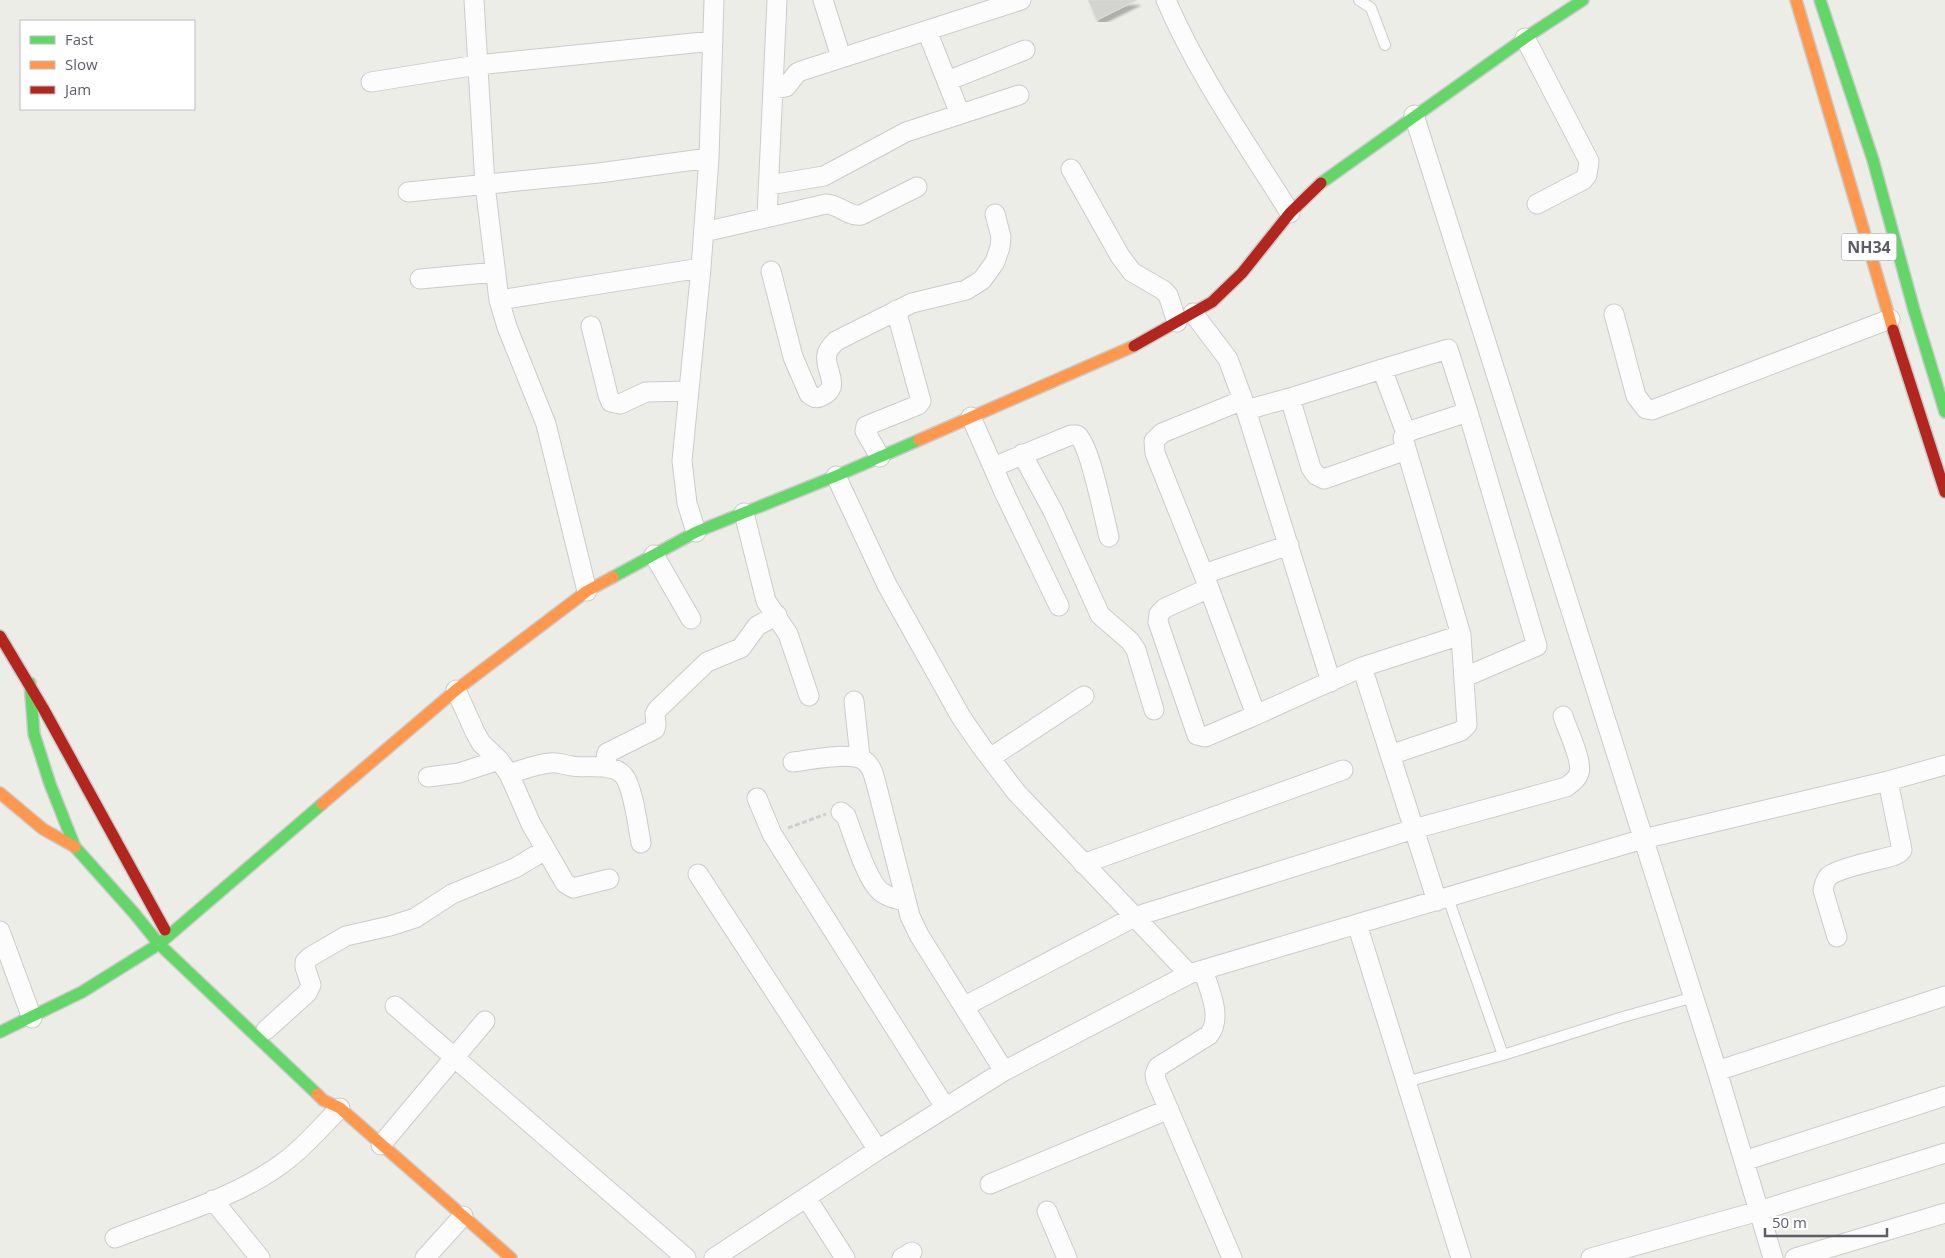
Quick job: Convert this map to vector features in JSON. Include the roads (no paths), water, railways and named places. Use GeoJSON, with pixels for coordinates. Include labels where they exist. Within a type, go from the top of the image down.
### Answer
{"type":"FeatureCollection","features":[{"type":"Feature","properties":{"kind":"main road"},"geometry":{"type":"LineString","coordinates":[[0,1032],[82,992],[159,944],[172,939],[456,690],[587,591],[696,532],[836,476],[1142,342],[1212,302],[1242,273],[1290,214],[1327,177],[1525,38],[1583,0]]}},
{"type":"Feature","properties":{"kind":"main road","name":"NH34"},"geometry":{"type":"LineString","coordinates":[[1796,0],[1877,227],[1889,269],[1945,412]]}},
{"type":"Feature","properties":{"kind":"main road","name":"NH34"},"geometry":{"type":"LineString","coordinates":[[1820,0],[1872,160],[1877,227],[1889,269],[1890,319],[1945,492]]}},
{"type":"Feature","properties":{"kind":"main road"},"geometry":{"type":"LineString","coordinates":[[0,636],[30,683],[89,800],[138,885],[172,939]]}},
{"type":"Feature","properties":{"kind":"main road"},"geometry":{"type":"LineString","coordinates":[[30,683],[34,734],[47,788],[66,812],[75,847]]}},
{"type":"Feature","properties":{"kind":"main road"},"geometry":{"type":"LineString","coordinates":[[0,793],[25,807],[43,828],[75,847],[159,944],[323,1100],[337,1099],[381,1145],[511,1258]]}},
{"type":"Feature","properties":{"kind":"main road"},"geometry":{"type":"LineString","coordinates":[[120,897],[138,885]]}},
{"type":"Feature","properties":{"kind":"street"},"geometry":{"type":"LineString","coordinates":[[474,0],[486,185],[499,300],[507,327],[546,424],[587,591]]}},
{"type":"Feature","properties":{"kind":"street"},"geometry":{"type":"LineString","coordinates":[[696,532],[687,503],[682,462],[710,158],[710,95],[714,0]]}},
{"type":"Feature","properties":{"kind":"street"},"geometry":{"type":"LineString","coordinates":[[767,217],[778,0]]}},
{"type":"Feature","properties":{"kind":"street"},"geometry":{"type":"LineString","coordinates":[[823,0],[841,57]]}},
{"type":"Feature","properties":{"kind":"street"},"geometry":{"type":"LineString","coordinates":[[774,89],[786,87],[801,71],[927,31],[993,4],[1021,0]]}},
{"type":"Feature","properties":{"kind":"street"},"geometry":{"type":"LineString","coordinates":[[1166,0],[1178,29],[1193,57],[1290,214]]}},
{"type":"Feature","properties":{"kind":"street"},"geometry":{"type":"LineString","coordinates":[[927,31],[960,114]]}},
{"type":"Feature","properties":{"kind":"street"},"geometry":{"type":"LineString","coordinates":[[1525,38],[1589,161],[1587,175],[1583,180],[1537,204]]}},
{"type":"Feature","properties":{"kind":"street"},"geometry":{"type":"LineString","coordinates":[[371,82],[477,65],[713,41]]}},
{"type":"Feature","properties":{"kind":"street"},"geometry":{"type":"LineString","coordinates":[[947,81],[1025,50]]}},
{"type":"Feature","properties":{"kind":"street"},"geometry":{"type":"LineString","coordinates":[[769,185],[824,176],[906,132],[1019,95]]}},
{"type":"Feature","properties":{"kind":"street"},"geometry":{"type":"LineString","coordinates":[[1414,115],[1694,997],[1773,1258]]}},
{"type":"Feature","properties":{"kind":"street"},"geometry":{"type":"LineString","coordinates":[[408,192],[599,173],[710,158]]}},
{"type":"Feature","properties":{"kind":"street"},"geometry":{"type":"LineString","coordinates":[[1071,169],[1120,256],[1132,272],[1163,290],[1185,317],[1228,359],[1289,545],[1331,682]]}},
{"type":"Feature","properties":{"kind":"street"},"geometry":{"type":"LineString","coordinates":[[704,232],[826,204],[837,206],[855,216],[861,215],[917,187]]}},
{"type":"Feature","properties":{"kind":"street"},"geometry":{"type":"LineString","coordinates":[[771,271],[793,357],[809,394],[818,398],[828,393],[831,388],[832,383],[826,358],[829,348],[836,341],[896,310],[926,298],[966,290],[982,280],[995,262],[1000,247],[1001,237],[995,214]]}},
{"type":"Feature","properties":{"kind":"street"},"geometry":{"type":"LineString","coordinates":[[499,300],[701,268]]}},
{"type":"Feature","properties":{"kind":"street"},"geometry":{"type":"LineString","coordinates":[[420,279],[496,272]]}},
{"type":"Feature","properties":{"kind":"street"},"geometry":{"type":"LineString","coordinates":[[880,457],[865,431],[866,426],[918,405],[921,401],[896,310]]}},
{"type":"Feature","properties":{"kind":"street"},"geometry":{"type":"LineString","coordinates":[[1614,314],[1636,396],[1646,409],[1652,410],[1890,319]]}},
{"type":"Feature","properties":{"kind":"street"},"geometry":{"type":"LineString","coordinates":[[591,326],[611,402],[620,404],[646,392],[689,391]]}},
{"type":"Feature","properties":{"kind":"street"},"geometry":{"type":"LineString","coordinates":[[1256,715],[1206,581],[1155,453],[1154,441],[1162,434],[1244,405],[1290,398],[1448,349],[1538,646],[1465,677]]}},
{"type":"Feature","properties":{"kind":"street"},"geometry":{"type":"LineString","coordinates":[[1382,369],[1406,442],[1461,635],[1468,718],[1468,725],[1465,728],[1390,755]]}},
{"type":"Feature","properties":{"kind":"street"},"geometry":{"type":"LineString","coordinates":[[1290,398],[1311,468],[1316,475],[1324,479],[1468,412]]}},
{"type":"Feature","properties":{"kind":"street"},"geometry":{"type":"LineString","coordinates":[[971,417],[1059,606]]}},
{"type":"Feature","properties":{"kind":"street"},"geometry":{"type":"LineString","coordinates":[[993,467],[1071,435],[1080,437],[1092,468],[1109,537]]}},
{"type":"Feature","properties":{"kind":"street"},"geometry":{"type":"LineString","coordinates":[[1022,454],[1053,511],[1100,615],[1130,641],[1136,650],[1154,710]]}},
{"type":"Feature","properties":{"kind":"street"},"geometry":{"type":"LineString","coordinates":[[836,476],[887,585],[961,717],[990,758],[1016,792],[1134,917],[1196,972],[1216,1016],[1214,1028],[1210,1035],[1158,1067],[1154,1074],[1232,1258]]}},
{"type":"Feature","properties":{"kind":"street"},"geometry":{"type":"LineString","coordinates":[[744,513],[766,601],[788,634],[809,696]]}},
{"type":"Feature","properties":{"kind":"street"},"geometry":{"type":"LineString","coordinates":[[1289,545],[1206,581],[1159,614],[1158,622],[1197,735],[1205,737],[1362,667],[1461,635]]}},
{"type":"Feature","properties":{"kind":"street"},"geometry":{"type":"LineString","coordinates":[[654,555],[691,619]]}},
{"type":"Feature","properties":{"kind":"street"},"geometry":{"type":"LineString","coordinates":[[608,768],[606,758],[608,753],[655,729],[655,714],[657,710],[698,669],[713,659],[735,652],[741,648],[757,626],[777,615]]}},
{"type":"Feature","properties":{"kind":"street"},"geometry":{"type":"LineString","coordinates":[[1362,667],[1414,829],[1442,899]]}},
{"type":"Feature","properties":{"kind":"street"},"geometry":{"type":"LineString","coordinates":[[456,690],[481,743],[504,767],[545,850],[565,883],[573,888],[609,879]]}},
{"type":"Feature","properties":{"kind":"street"},"geometry":{"type":"LineString","coordinates":[[990,758],[1084,696]]}},
{"type":"Feature","properties":{"kind":"street"},"geometry":{"type":"LineString","coordinates":[[854,701],[860,757]]}},
{"type":"Feature","properties":{"kind":"street"},"geometry":{"type":"LineString","coordinates":[[965,1006],[1134,917],[1414,829],[1566,787],[1579,775],[1580,766],[1562,716]]}},
{"type":"Feature","properties":{"kind":"street"},"geometry":{"type":"LineString","coordinates":[[793,762],[854,755],[867,763],[873,772],[910,916],[919,935],[965,1006],[1004,1072]]}},
{"type":"Feature","properties":{"kind":"street"},"geometry":{"type":"LineString","coordinates":[[428,777],[555,762],[578,767],[608,768],[618,771],[624,776],[629,785],[641,843]]}},
{"type":"Feature","properties":{"kind":"street"},"geometry":{"type":"LineString","coordinates":[[714,1258],[945,1107],[1004,1072],[1196,972],[1643,839],[1888,781],[1945,765]]}},
{"type":"Feature","properties":{"kind":"street"},"geometry":{"type":"LineString","coordinates":[[1083,864],[1343,770]]}},
{"type":"Feature","properties":{"kind":"street"},"geometry":{"type":"LineString","coordinates":[[1838,937],[1823,890],[1827,879],[1835,873],[1893,856],[1902,850],[1888,781]]}},
{"type":"Feature","properties":{"kind":"street"},"geometry":{"type":"LineString","coordinates":[[757,798],[772,834],[945,1107]]}},
{"type":"Feature","properties":{"kind":"street"},"geometry":{"type":"LineString","coordinates":[[842,812],[846,816],[872,881],[880,891],[891,898],[905,901]]}},
{"type":"Feature","properties":{"kind":"street"},"geometry":{"type":"LineString","coordinates":[[266,1029],[307,992],[311,985],[305,968],[305,962],[310,957],[346,936],[415,918],[452,894],[515,868],[545,850]]}},
{"type":"Feature","properties":{"kind":"street"},"geometry":{"type":"LineString","coordinates":[[698,874],[878,1150]]}},
{"type":"Feature","properties":{"kind":"street"},"geometry":{"type":"LineString","coordinates":[[1357,924],[1461,1258]]}},
{"type":"Feature","properties":{"kind":"street"},"geometry":{"type":"LineString","coordinates":[[0,931],[32,1018]]}},
{"type":"Feature","properties":{"kind":"street"},"geometry":{"type":"LineString","coordinates":[[1717,1071],[1945,996]]}},
{"type":"Feature","properties":{"kind":"street"},"geometry":{"type":"LineString","coordinates":[[395,1006],[686,1258]]}},
{"type":"Feature","properties":{"kind":"street"},"geometry":{"type":"LineString","coordinates":[[381,1145],[485,1021]]}},
{"type":"Feature","properties":{"kind":"street"},"geometry":{"type":"LineString","coordinates":[[1744,1161],[1945,1096]]}},
{"type":"Feature","properties":{"kind":"street"},"geometry":{"type":"LineString","coordinates":[[115,1238],[213,1200],[260,1177],[288,1159],[337,1099]]}},
{"type":"Feature","properties":{"kind":"street"},"geometry":{"type":"LineString","coordinates":[[990,1184],[1169,1109]]}},
{"type":"Feature","properties":{"kind":"street"},"geometry":{"type":"LineString","coordinates":[[1590,1258],[1759,1210],[1945,1153]]}},
{"type":"Feature","properties":{"kind":"street"},"geometry":{"type":"LineString","coordinates":[[806,1197],[845,1258]]}},
{"type":"Feature","properties":{"kind":"street"},"geometry":{"type":"LineString","coordinates":[[213,1200],[260,1258]]}},
{"type":"Feature","properties":{"kind":"street"},"geometry":{"type":"LineString","coordinates":[[1047,1211],[1067,1258]]}},
{"type":"Feature","properties":{"kind":"street"},"geometry":{"type":"LineString","coordinates":[[1795,1258],[1945,1213]]}},
{"type":"Feature","properties":{"kind":"street"},"geometry":{"type":"LineString","coordinates":[[425,1258],[463,1216]]}},
{"type":"Feature","properties":{"kind":"lane"},"geometry":{"type":"LineString","coordinates":[[1359,0],[1371,8],[1385,45]]}},
{"type":"Feature","properties":{"kind":"lane"},"geometry":{"type":"LineString","coordinates":[[1442,899],[1502,1056]]}},
{"type":"Feature","properties":{"kind":"lane"},"geometry":{"type":"LineString","coordinates":[[1406,1082],[1502,1056],[1623,1017],[1694,997]]}}]}
